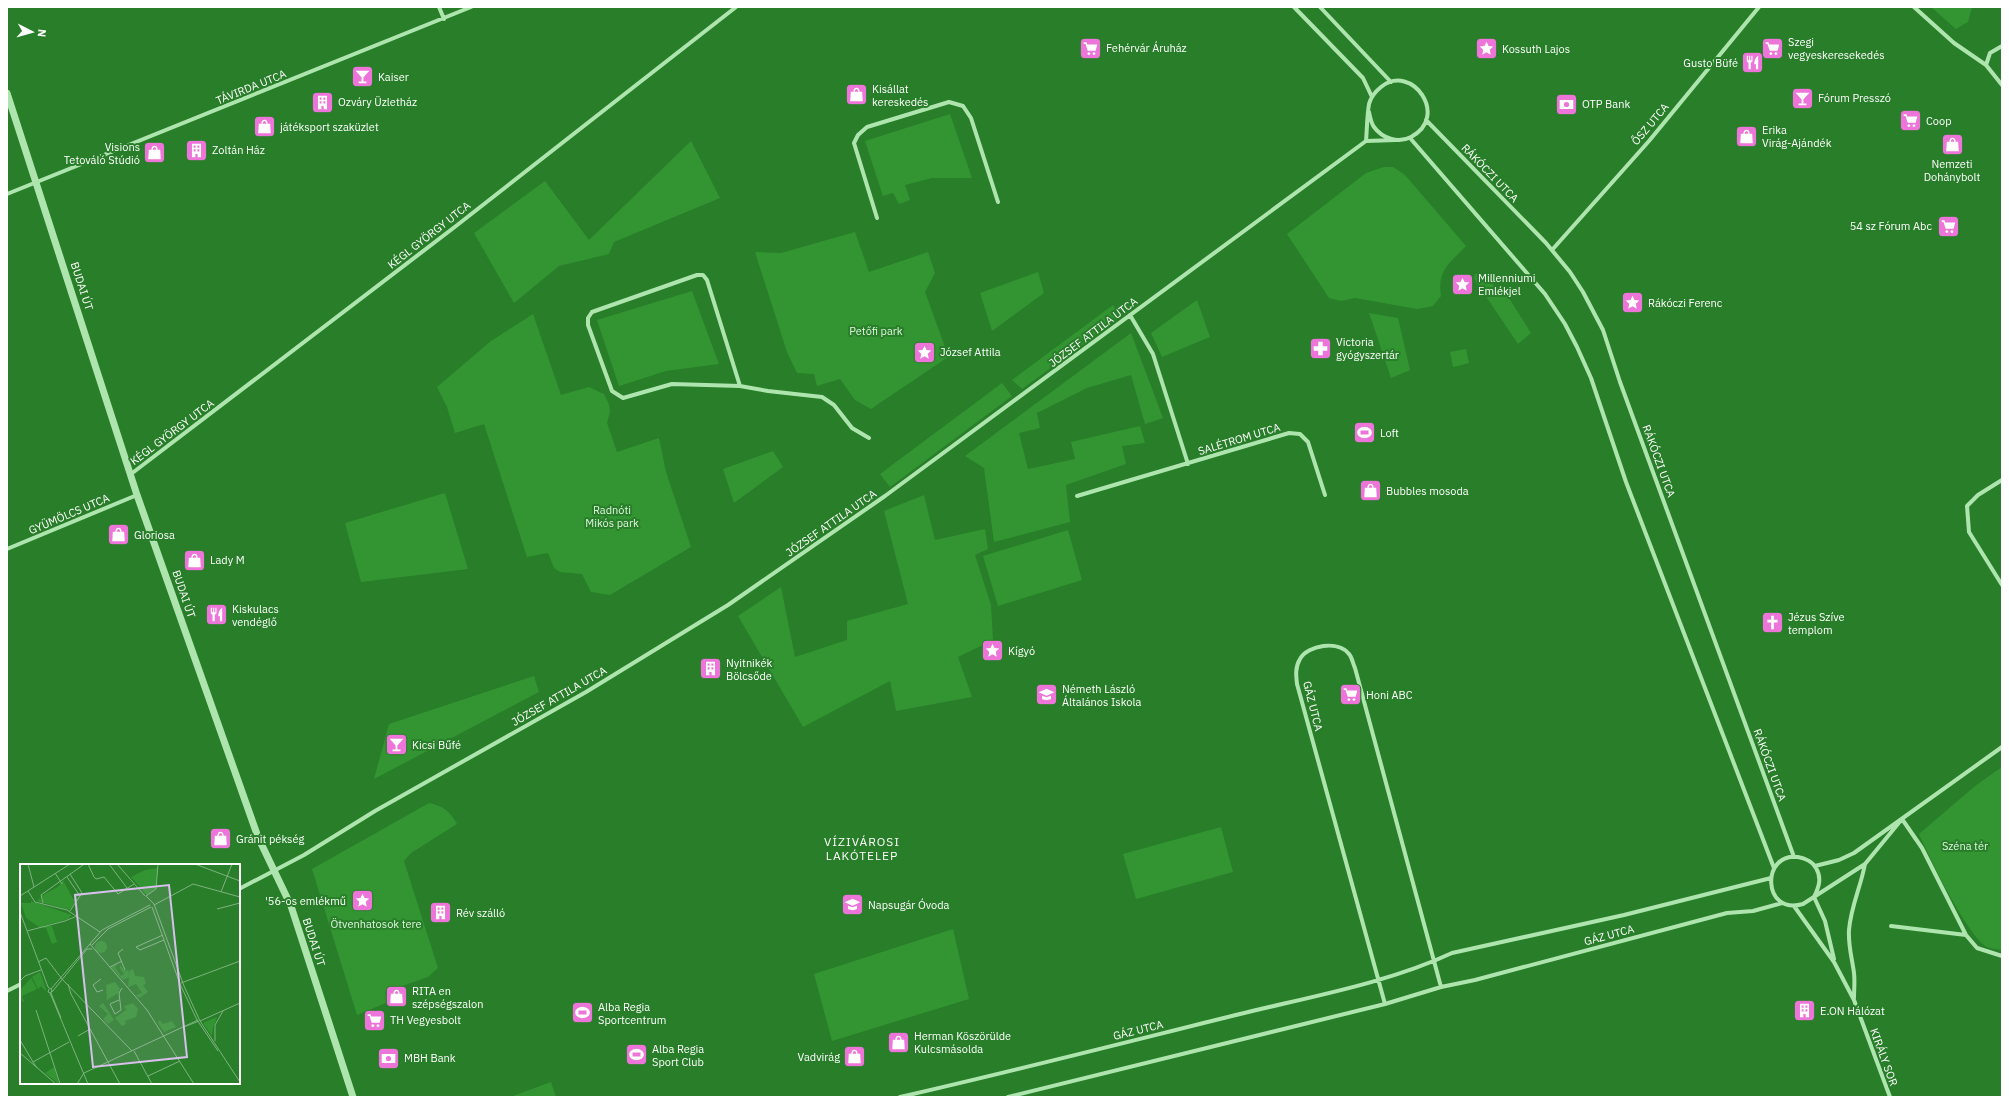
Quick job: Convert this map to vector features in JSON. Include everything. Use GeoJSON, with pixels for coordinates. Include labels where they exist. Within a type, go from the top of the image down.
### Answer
{"type":"FeatureCollection","features":[{"type":"Feature","properties":{"kind":"street"},"geometry":{"type":"LineString","coordinates":[[439,7],[444,18]]}},
{"type":"Feature","properties":{"kind":"street","name":"TÁVIRDA UTCA"},"geometry":{"type":"LineString","coordinates":[[7,194],[471,7]]}},
{"type":"Feature","properties":{"kind":"street","name":"KÉGL GYÖRGY UTCA"},"geometry":{"type":"LineString","coordinates":[[131,474],[456,226],[736,7]]}},
{"type":"Feature","properties":{"kind":"street"},"geometry":{"type":"LineString","coordinates":[[1294,7],[1363,78],[1372,97]]}},
{"type":"Feature","properties":{"kind":"street"},"geometry":{"type":"LineString","coordinates":[[1320,7],[1391,82]]}},
{"type":"Feature","properties":{"kind":"street","name":"ŐSZ UTCA"},"geometry":{"type":"LineString","coordinates":[[1552,250],[1644,146],[1759,7]]}},
{"type":"Feature","properties":{"kind":"street"},"geometry":{"type":"LineString","coordinates":[[1914,7],[1954,42],[1986,65],[2002,85]]}},
{"type":"Feature","properties":{"kind":"street"},"geometry":{"type":"LineString","coordinates":[[1986,65],[1990,53],[2002,46]]}},
{"type":"Feature","properties":{"kind":"street"},"geometry":{"type":"LineString","coordinates":[[1402,81],[1412,84],[1420,91],[1426,100],[1428,110],[1423,128],[1410,138],[1366,141],[1372,97],[1383,85],[1391,82],[1402,81]]}},
{"type":"Feature","properties":{"kind":"street","name":"BUDAI ÚT"},"geometry":{"type":"LineString","coordinates":[[7,93],[137,495],[258,837],[291,906],[353,1097]]}},
{"type":"Feature","properties":{"kind":"street"},"geometry":{"type":"LineString","coordinates":[[877,218],[854,143],[858,135],[867,127],[949,102],[963,106],[971,118],[998,202]]}},
{"type":"Feature","properties":{"kind":"street"},"geometry":{"type":"LineString","coordinates":[[1369,112],[1373,126],[1383,136],[1396,140]]}},
{"type":"Feature","properties":{"kind":"street","name":"RÁKÓCZI UTCA"},"geometry":{"type":"LineString","coordinates":[[1426,120],[1552,250],[1583,292],[1603,330],[1620,382],[1794,857]]}},
{"type":"Feature","properties":{"kind":"street"},"geometry":{"type":"LineString","coordinates":[[1410,138],[1545,294],[1565,324],[1577,347],[1591,378],[1626,482],[1774,868]]}},
{"type":"Feature","properties":{"kind":"street","name":"JÓZSEF ATTILA UTCA"},"geometry":{"type":"LineString","coordinates":[[240,888],[275,871],[375,811],[586,692],[728,605],[872,505],[1366,141]]}},
{"type":"Feature","properties":{"kind":"street"},"geometry":{"type":"LineString","coordinates":[[740,386],[707,280],[702,275],[697,275],[592,312],[588,318],[588,325],[612,391],[622,398],[672,384],[740,386],[768,391],[822,397],[834,405],[852,428],[869,438]]}},
{"type":"Feature","properties":{"kind":"street","name":"SALÉTROM UTCA"},"geometry":{"type":"LineString","coordinates":[[1130,315],[1153,354],[1188,464]]}},
{"type":"Feature","properties":{"kind":"street","name":"SALÉTROM UTCA"},"geometry":{"type":"LineString","coordinates":[[1077,496],[1289,433],[1300,434],[1308,442],[1325,495]]}},
{"type":"Feature","properties":{"kind":"street"},"geometry":{"type":"LineString","coordinates":[[2002,480],[1978,495],[1967,506],[1967,517],[1969,532],[2002,585]]}},
{"type":"Feature","properties":{"kind":"street","name":"GYÜMÖLCS UTCA"},"geometry":{"type":"LineString","coordinates":[[7,549],[137,495]]}},
{"type":"Feature","properties":{"kind":"street","name":"GÁZ UTCA"},"geometry":{"type":"LineString","coordinates":[[1385,1004],[1297,684],[1296,670],[1300,659],[1307,651],[1328,645],[1341,648],[1349,654],[1355,668],[1441,987]]}},
{"type":"Feature","properties":{"kind":"street"},"geometry":{"type":"LineString","coordinates":[[1815,866],[1839,860],[1854,853],[2002,747]]}},
{"type":"Feature","properties":{"kind":"street"},"geometry":{"type":"LineString","coordinates":[[1814,897],[1820,882],[1819,873],[1815,866],[1804,858],[1794,857],[1781,861],[1774,868],[1771,878],[1772,890],[1778,899],[1782,903],[1794,906],[1807,902],[1865,864],[1902,819]]}},
{"type":"Feature","properties":{"kind":"street"},"geometry":{"type":"LineString","coordinates":[[1902,819],[1922,848],[1966,935],[1977,948],[2002,956]]}},
{"type":"Feature","properties":{"kind":"street","name":"KIRÁLY SOR"},"geometry":{"type":"LineString","coordinates":[[1854,1000],[1854,973],[1849,949],[1849,930],[1852,908],[1856,892],[1862,879],[1865,864]]}},
{"type":"Feature","properties":{"kind":"street","name":"GÁZ UTCA"},"geometry":{"type":"LineString","coordinates":[[900,1097],[1003,1074],[1379,979],[1434,962],[1452,953],[1624,915],[1771,878]]}},
{"type":"Feature","properties":{"kind":"street","name":"KIRÁLY SOR"},"geometry":{"type":"LineString","coordinates":[[1814,897],[1825,921],[1834,962]]}},
{"type":"Feature","properties":{"kind":"street","name":"GÁZ UTCA"},"geometry":{"type":"LineString","coordinates":[[1008,1097],[1385,1004],[1441,987],[1475,980],[1727,913],[1753,911],[1782,903]]}},
{"type":"Feature","properties":{"kind":"street","name":"KIRÁLY SOR"},"geometry":{"type":"LineString","coordinates":[[1794,906],[1834,962],[1854,1000],[1890,1097]]}},
{"type":"Feature","properties":{"kind":"street"},"geometry":{"type":"LineString","coordinates":[[1891,926],[1966,935]]}},
{"type":"Feature","properties":{"kind":"street"},"geometry":{"type":"LineString","coordinates":[[7,991],[20,984]]}},
{"type":"Feature","properties":{"kind":"green space"},"geometry":{"type":"Polygon","coordinates":[[[1931,7],[1972,7],[1968,22],[1956,29],[1931,7]]]}},
{"type":"Feature","properties":{"kind":"green space"},"geometry":{"type":"Polygon","coordinates":[[[950,114],[972,178],[932,178],[905,185],[910,200],[899,204],[893,193],[883,196],[865,141],[950,114]]]}},
{"type":"Feature","properties":{"kind":"green space"},"geometry":{"type":"Polygon","coordinates":[[[691,141],[720,198],[614,242],[609,254],[559,266],[514,303],[474,233],[545,181],[589,240],[691,141]]]}},
{"type":"Feature","properties":{"kind":"green space"},"geometry":{"type":"Polygon","coordinates":[[[1384,167],[1393,167],[1405,175],[1466,246],[1446,268],[1441,280],[1441,296],[1433,306],[1417,309],[1355,298],[1341,301],[1329,298],[1287,234],[1366,173],[1384,167]]]}},
{"type":"Feature","properties":{"kind":"green space","name":"Petőfi park"},"geometry":{"type":"Polygon","coordinates":[[[855,232],[869,272],[928,252],[935,273],[925,292],[945,347],[951,355],[871,409],[855,400],[840,379],[817,386],[814,374],[797,373],[787,352],[755,252],[781,253],[855,232]]]}},
{"type":"Feature","properties":{"kind":"green space"},"geometry":{"type":"Polygon","coordinates":[[[1038,272],[1044,293],[992,331],[980,293],[1038,272]]]}},
{"type":"Feature","properties":{"kind":"green space"},"geometry":{"type":"Polygon","coordinates":[[[1476,273],[1485,283],[1489,280],[1503,296],[1507,295],[1531,333],[1518,344],[1474,278],[1476,273]]]}},
{"type":"Feature","properties":{"kind":"green space"},"geometry":{"type":"Polygon","coordinates":[[[692,291],[719,364],[666,371],[619,386],[597,320],[692,291]]]}},
{"type":"Feature","properties":{"kind":"green space"},"geometry":{"type":"Polygon","coordinates":[[[1197,300],[1210,337],[1162,357],[1151,333],[1197,300]]]}},
{"type":"Feature","properties":{"kind":"green space"},"geometry":{"type":"Polygon","coordinates":[[[1113,305],[1120,317],[1022,389],[1012,380],[1113,305]]]}},
{"type":"Feature","properties":{"kind":"green space"},"geometry":{"type":"Polygon","coordinates":[[[1369,313],[1398,318],[1410,370],[1391,378],[1369,313]]]}},
{"type":"Feature","properties":{"kind":"green space","name":"Radnóti Mikós park"},"geometry":{"type":"Polygon","coordinates":[[[533,314],[561,395],[589,387],[604,394],[609,404],[610,412],[607,423],[617,452],[659,438],[666,472],[691,547],[610,595],[591,592],[582,574],[560,572],[554,568],[548,553],[527,557],[484,424],[455,433],[447,407],[437,387],[491,341],[533,314]]]}},
{"type":"Feature","properties":{"kind":"green space"},"geometry":{"type":"Polygon","coordinates":[[[1131,333],[1163,418],[1145,424],[1131,375],[1087,388],[1037,413],[1040,428],[1019,433],[1028,469],[1075,459],[1071,442],[1140,426],[1145,443],[1122,446],[1126,464],[1066,485],[1070,522],[994,542],[984,468],[965,456],[1131,333]]]}},
{"type":"Feature","properties":{"kind":"green space"},"geometry":{"type":"Polygon","coordinates":[[[1466,349],[1469,363],[1453,367],[1450,352],[1466,349]]]}},
{"type":"Feature","properties":{"kind":"green space"},"geometry":{"type":"Polygon","coordinates":[[[1002,383],[1012,396],[890,487],[880,474],[1002,383]]]}},
{"type":"Feature","properties":{"kind":"green space"},"geometry":{"type":"Polygon","coordinates":[[[773,451],[783,467],[734,503],[723,469],[773,451]]]}},
{"type":"Feature","properties":{"kind":"green space"},"geometry":{"type":"Polygon","coordinates":[[[445,493],[468,569],[361,582],[345,523],[445,493]]]}},
{"type":"Feature","properties":{"kind":"green space"},"geometry":{"type":"Polygon","coordinates":[[[924,495],[935,540],[985,529],[988,549],[975,555],[991,605],[993,640],[958,657],[972,697],[896,711],[890,681],[803,727],[738,616],[781,587],[795,657],[847,640],[847,621],[908,604],[884,511],[924,495]]]}},
{"type":"Feature","properties":{"kind":"green space"},"geometry":{"type":"Polygon","coordinates":[[[1068,530],[1082,580],[998,606],[983,556],[1068,530]]]}},
{"type":"Feature","properties":{"kind":"green space"},"geometry":{"type":"Polygon","coordinates":[[[534,676],[539,692],[374,779],[389,724],[534,676]]]}},
{"type":"Feature","properties":{"kind":"green space","name":"Széna tér"},"geometry":{"type":"Polygon","coordinates":[[[2002,767],[2002,950],[1987,947],[1979,940],[1970,928],[1960,913],[1931,860],[1919,834],[1975,786],[2002,767]]]}},
{"type":"Feature","properties":{"kind":"green space","name":"Ötvenhatosok tere"},"geometry":{"type":"Polygon","coordinates":[[[429,803],[446,810],[457,824],[411,853],[404,861],[438,968],[428,977],[385,992],[388,1002],[357,1015],[312,869],[429,803]]]}},
{"type":"Feature","properties":{"kind":"green space"},"geometry":{"type":"Polygon","coordinates":[[[1221,827],[1233,872],[1136,899],[1123,854],[1221,827]]]}},
{"type":"Feature","properties":{"kind":"green space"},"geometry":{"type":"Polygon","coordinates":[[[953,929],[969,999],[832,1041],[814,974],[953,929]]]}},
{"type":"Feature","properties":{"kind":"green space"},"geometry":{"type":"Polygon","coordinates":[[[551,1082],[556,1097],[510,1097],[551,1082]]]}},
{"type":"Feature","properties":{"kind":"place","name":"Fehérvár Áruház"},"geometry":{"type":"Point","coordinates":[1090,48]}},
{"type":"Feature","properties":{"kind":"place","name":"Szegi vegyeskeresekedés"},"geometry":{"type":"Point","coordinates":[1772,48]}},
{"type":"Feature","properties":{"kind":"place","name":"Kossuth Lajos"},"geometry":{"type":"Point","coordinates":[1487,49]}},
{"type":"Feature","properties":{"kind":"place","name":"Gusto Büfé"},"geometry":{"type":"Point","coordinates":[1753,63]}},
{"type":"Feature","properties":{"kind":"place","name":"Kaiser"},"geometry":{"type":"Point","coordinates":[362,77]}},
{"type":"Feature","properties":{"kind":"place","name":"Kisállat kereskedés"},"geometry":{"type":"Point","coordinates":[857,95]}},
{"type":"Feature","properties":{"kind":"place","name":"Fórum Presszó"},"geometry":{"type":"Point","coordinates":[1803,98]}},
{"type":"Feature","properties":{"kind":"place","name":"Ozváry Üzletház"},"geometry":{"type":"Point","coordinates":[323,102]}},
{"type":"Feature","properties":{"kind":"place","name":"OTP Bank"},"geometry":{"type":"Point","coordinates":[1567,104]}},
{"type":"Feature","properties":{"kind":"place","name":"Coop"},"geometry":{"type":"Point","coordinates":[1911,121]}},
{"type":"Feature","properties":{"kind":"place","name":"játéksport szaküzlet"},"geometry":{"type":"Point","coordinates":[264,127]}},
{"type":"Feature","properties":{"kind":"place","name":"Erika Virág-Ajándék"},"geometry":{"type":"Point","coordinates":[1747,136]}},
{"type":"Feature","properties":{"kind":"place","name":"Nemzeti Dohánybolt"},"geometry":{"type":"Point","coordinates":[1952,144]}},
{"type":"Feature","properties":{"kind":"place","name":"Zoltán Ház"},"geometry":{"type":"Point","coordinates":[196,150]}},
{"type":"Feature","properties":{"kind":"place","name":"Visions Tetováló Stúdió"},"geometry":{"type":"Point","coordinates":[155,153]}},
{"type":"Feature","properties":{"kind":"place","name":"54 sz Fórum Abc"},"geometry":{"type":"Point","coordinates":[1948,226]}},
{"type":"Feature","properties":{"kind":"place","name":"Millenniumi Emlékjel"},"geometry":{"type":"Point","coordinates":[1462,284]}},
{"type":"Feature","properties":{"kind":"place","name":"Rákóczi Ferenc"},"geometry":{"type":"Point","coordinates":[1632,303]}},
{"type":"Feature","properties":{"kind":"place","name":"Victoria gyógyszertár"},"geometry":{"type":"Point","coordinates":[1321,348]}},
{"type":"Feature","properties":{"kind":"place","name":"József Attila"},"geometry":{"type":"Point","coordinates":[925,352]}},
{"type":"Feature","properties":{"kind":"place","name":"Loft"},"geometry":{"type":"Point","coordinates":[1364,433]}},
{"type":"Feature","properties":{"kind":"place","name":"Bubbles mosoda"},"geometry":{"type":"Point","coordinates":[1371,491]}},
{"type":"Feature","properties":{"kind":"place","name":"Gloriosa"},"geometry":{"type":"Point","coordinates":[119,535]}},
{"type":"Feature","properties":{"kind":"place","name":"Lady M"},"geometry":{"type":"Point","coordinates":[195,560]}},
{"type":"Feature","properties":{"kind":"place","name":"Kiskulacs vendéglő"},"geometry":{"type":"Point","coordinates":[217,615]}},
{"type":"Feature","properties":{"kind":"place","name":"Jézus Szíve templom"},"geometry":{"type":"Point","coordinates":[1773,623]}},
{"type":"Feature","properties":{"kind":"place","name":"Kígyó"},"geometry":{"type":"Point","coordinates":[993,651]}},
{"type":"Feature","properties":{"kind":"place","name":"Nyitnikék Bölcsőde"},"geometry":{"type":"Point","coordinates":[711,669]}},
{"type":"Feature","properties":{"kind":"place","name":"Németh László Általános Iskola"},"geometry":{"type":"Point","coordinates":[1046,695]}},
{"type":"Feature","properties":{"kind":"place","name":"Honi ABC"},"geometry":{"type":"Point","coordinates":[1350,695]}},
{"type":"Feature","properties":{"kind":"place","name":"Kicsi Bűfé"},"geometry":{"type":"Point","coordinates":[397,745]}},
{"type":"Feature","properties":{"kind":"place","name":"Gránit pékség"},"geometry":{"type":"Point","coordinates":[220,839]}},
{"type":"Feature","properties":{"kind":"place","name":"'56-os emlékmű"},"geometry":{"type":"Point","coordinates":[362,901]}},
{"type":"Feature","properties":{"kind":"place","name":"Napsugár Óvoda"},"geometry":{"type":"Point","coordinates":[853,905]}},
{"type":"Feature","properties":{"kind":"place","name":"Rév szálló"},"geometry":{"type":"Point","coordinates":[440,913]}},
{"type":"Feature","properties":{"kind":"place","name":"RITA en szépségszalon"},"geometry":{"type":"Point","coordinates":[397,997]}},
{"type":"Feature","properties":{"kind":"place","name":"E.ON Hálózat"},"geometry":{"type":"Point","coordinates":[1805,1011]}},
{"type":"Feature","properties":{"kind":"place","name":"Alba Regia Sportcentrum"},"geometry":{"type":"Point","coordinates":[583,1013]}},
{"type":"Feature","properties":{"kind":"place","name":"TH Vegyesbolt"},"geometry":{"type":"Point","coordinates":[375,1020]}},
{"type":"Feature","properties":{"kind":"place","name":"Herman Köszörülde Kulcsmásolda"},"geometry":{"type":"Point","coordinates":[899,1042]}},
{"type":"Feature","properties":{"kind":"place","name":"Alba Regia Sport Club"},"geometry":{"type":"Point","coordinates":[636,1055]}},
{"type":"Feature","properties":{"kind":"place","name":"Vadvirág"},"geometry":{"type":"Point","coordinates":[855,1057]}},
{"type":"Feature","properties":{"kind":"place","name":"MBH Bank"},"geometry":{"type":"Point","coordinates":[388,1058]}},
{"type":"Feature","properties":{"kind":"district","name":"VÍZIVÁROSI LAKÓTELEP"},"geometry":{"type":"Point","coordinates":[862,849]}}]}
